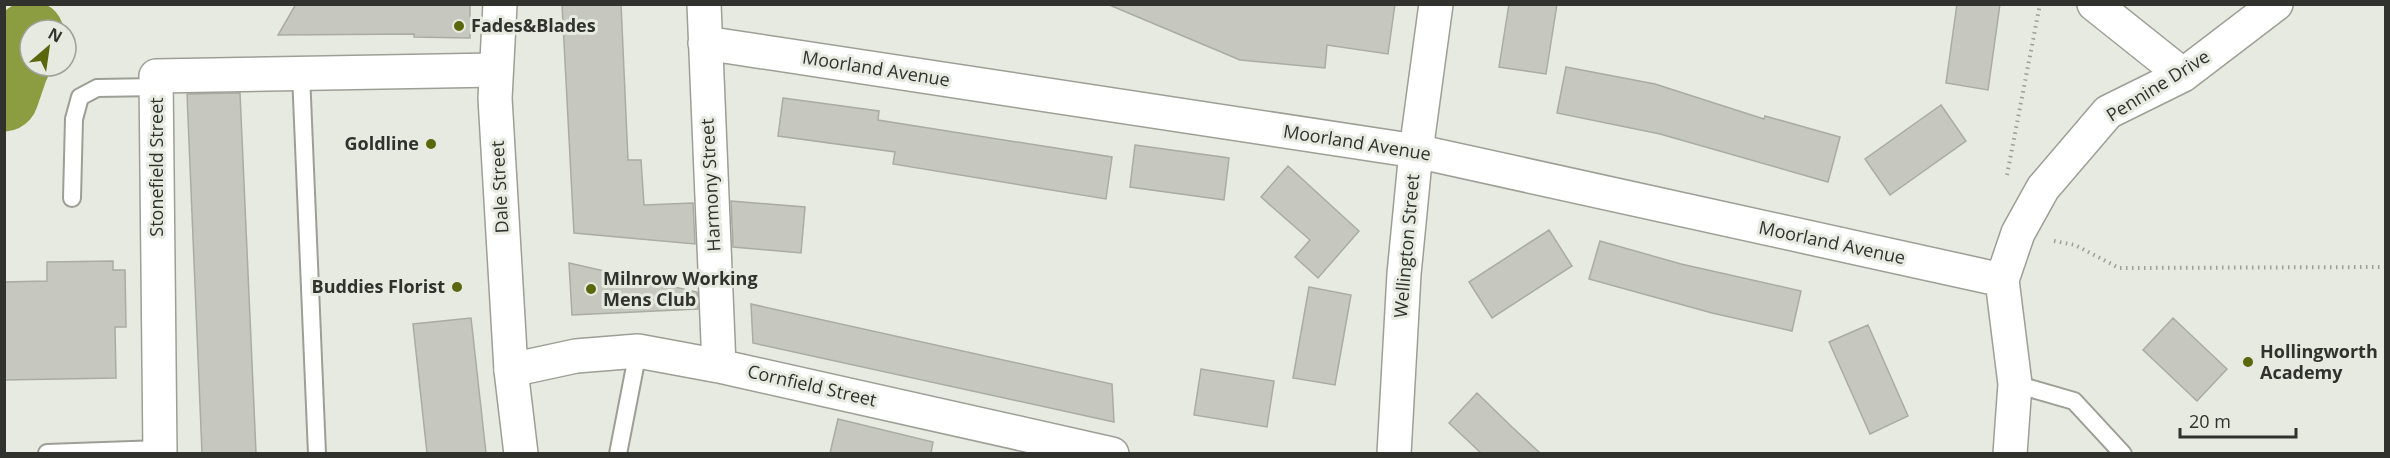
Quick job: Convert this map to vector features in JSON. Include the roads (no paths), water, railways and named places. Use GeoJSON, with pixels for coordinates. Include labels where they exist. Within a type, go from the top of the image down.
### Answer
{"type":"FeatureCollection","features":[{"type":"Feature","properties":{"kind":"street","name":"Dale Street"},"geometry":{"type":"LineString","coordinates":[[500,4],[495,98],[511,370],[521,453]]}},
{"type":"Feature","properties":{"kind":"street","name":"Harmony Street"},"geometry":{"type":"LineString","coordinates":[[704,4],[719,366]]}},
{"type":"Feature","properties":{"kind":"street","name":"Wellington Street"},"geometry":{"type":"LineString","coordinates":[[1394,453],[1404,274],[1416,151],[1436,4]]}},
{"type":"Feature","properties":{"kind":"street"},"geometry":{"type":"LineString","coordinates":[[2094,4],[2183,75]]}},
{"type":"Feature","properties":{"kind":"street","name":"Pennine Drive"},"geometry":{"type":"LineString","coordinates":[[2010,453],[2015,384],[2002,280],[2018,233],[2043,188],[2108,112],[2183,75],[2276,4]]}},
{"type":"Feature","properties":{"kind":"street","name":"Moorland Avenue"},"geometry":{"type":"LineString","coordinates":[[705,44],[1416,151],[2002,280]]}},
{"type":"Feature","properties":{"kind":"street","name":"Stonefield Street"},"geometry":{"type":"LineString","coordinates":[[160,451],[156,76],[496,70]]}},
{"type":"Feature","properties":{"kind":"street","name":"Cornfield Street"},"geometry":{"type":"LineString","coordinates":[[511,370],[576,356],[638,351],[719,366],[1112,453]]}},
{"type":"Feature","properties":{"kind":"lane"},"geometry":{"type":"LineString","coordinates":[[301,74],[317,453]]}},
{"type":"Feature","properties":{"kind":"lane"},"geometry":{"type":"LineString","coordinates":[[72,198],[74,119],[80,97],[96,88],[157,87]]}},
{"type":"Feature","properties":{"kind":"lane"},"geometry":{"type":"LineString","coordinates":[[618,453],[638,351]]}},
{"type":"Feature","properties":{"kind":"lane"},"geometry":{"type":"LineString","coordinates":[[2015,384],[2074,401],[2123,453]]}},
{"type":"Feature","properties":{"kind":"lane"},"geometry":{"type":"LineString","coordinates":[[47,453],[160,451]]}},
{"type":"Feature","properties":{"kind":"waterway"},"geometry":{"type":"LineString","coordinates":[[4,97],[18,60]]}},
{"type":"Feature","properties":{"kind":"place","name":"Fades&Blades"},"geometry":{"type":"Point","coordinates":[459,26]}},
{"type":"Feature","properties":{"kind":"place","name":"Goldline"},"geometry":{"type":"Point","coordinates":[431,144]}},
{"type":"Feature","properties":{"kind":"place","name":"Buddies Florist"},"geometry":{"type":"Point","coordinates":[457,287]}},
{"type":"Feature","properties":{"kind":"place","name":"Milnrow Working Mens Club"},"geometry":{"type":"Point","coordinates":[591,289]}},
{"type":"Feature","properties":{"kind":"place","name":"Hollingworth Academy"},"geometry":{"type":"Point","coordinates":[2248,362]}}]}
